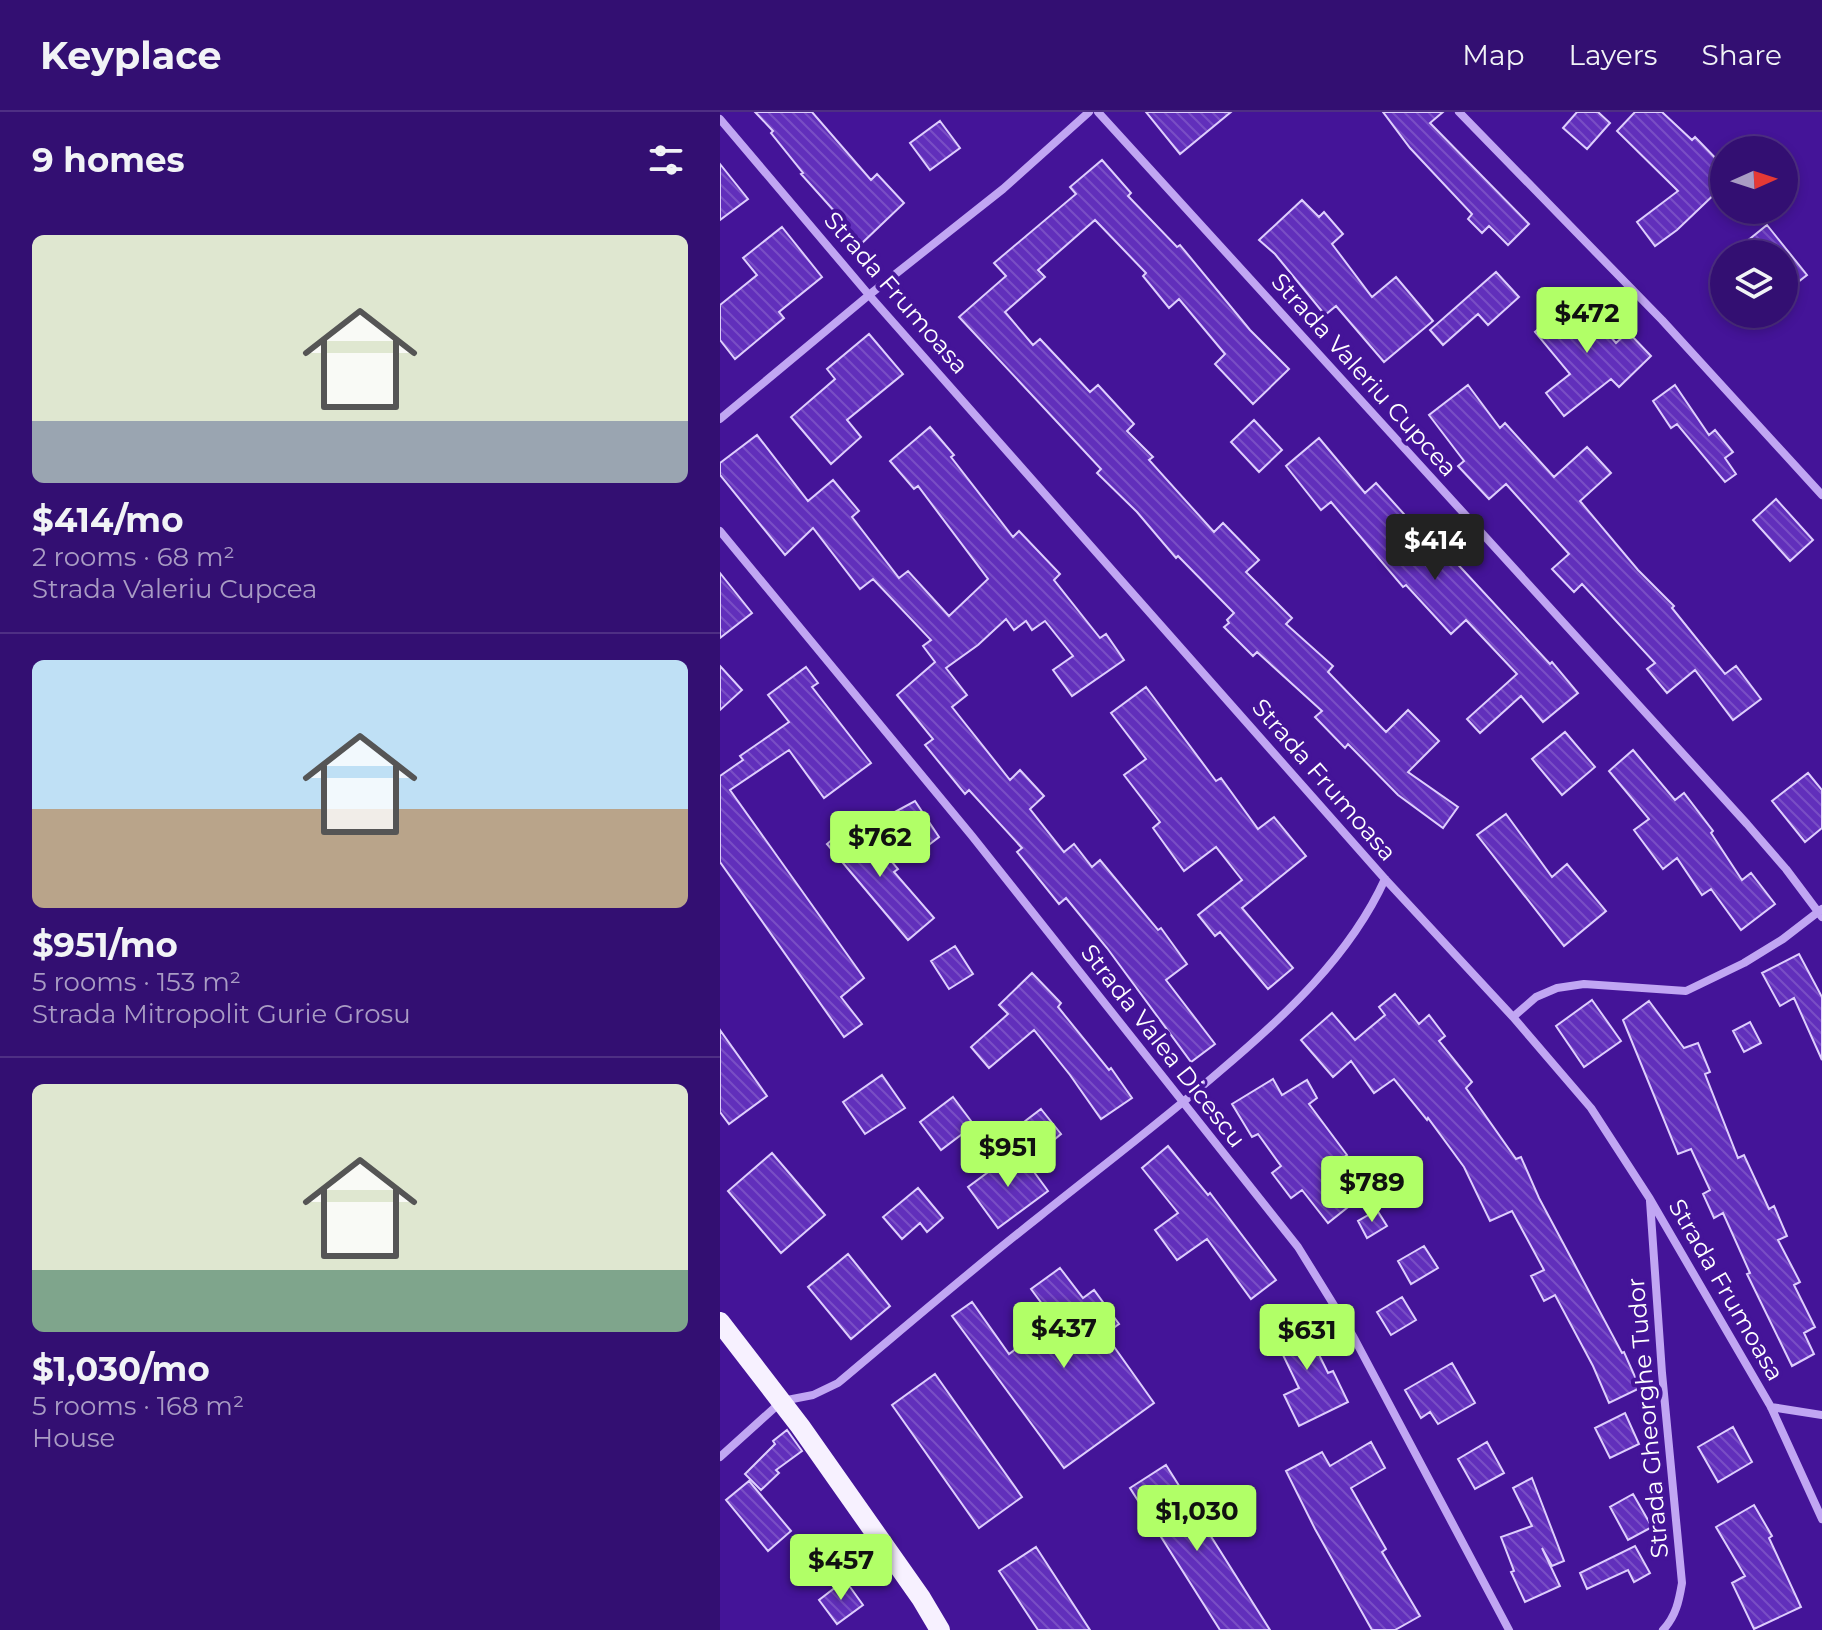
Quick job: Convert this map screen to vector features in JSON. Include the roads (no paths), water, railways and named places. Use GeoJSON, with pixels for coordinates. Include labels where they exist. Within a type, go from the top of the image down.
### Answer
{"type":"FeatureCollection","features":[{"type":"Feature","properties":{"kind":"main road"},"geometry":{"type":"LineString","coordinates":[[720,1322],[782,1401],[921,1598],[940,1630]]}},
{"type":"Feature","properties":{"kind":"street"},"geometry":{"type":"LineString","coordinates":[[720,419],[1003,189],[1089,112]]}},
{"type":"Feature","properties":{"kind":"street","name":"Strada Valeriu Cupcea"},"geometry":{"type":"LineString","coordinates":[[1098,112],[1737,812],[1821,912]]}},
{"type":"Feature","properties":{"kind":"street"},"geometry":{"type":"LineString","coordinates":[[1459,112],[1662,320],[1822,495]]}},
{"type":"Feature","properties":{"kind":"street","name":"Strada Frumoasa"},"geometry":{"type":"LineString","coordinates":[[720,119],[869,295],[1591,1108],[1650,1199],[1771,1407],[1822,1519]]}},
{"type":"Feature","properties":{"kind":"street","name":"Strada Valea Dicescu"},"geometry":{"type":"LineString","coordinates":[[720,531],[972,836],[1298,1247],[1336,1309],[1509,1630]]}},
{"type":"Feature","properties":{"kind":"street"},"geometry":{"type":"LineString","coordinates":[[720,1457],[782,1401],[813,1395],[838,1383],[990,1255],[1183,1103],[1272,1027],[1305,994],[1374,902],[1385,879]]}},
{"type":"Feature","properties":{"kind":"street"},"geometry":{"type":"LineString","coordinates":[[1513,1017],[1536,997],[1557,988],[1584,984],[1686,991],[1744,963],[1821,912]]}},
{"type":"Feature","properties":{"kind":"street","name":"Strada Gheorghe Tudor"},"geometry":{"type":"LineString","coordinates":[[1650,1199],[1662,1373],[1682,1574],[1678,1604],[1673,1618],[1663,1630]]}},
{"type":"Feature","properties":{"kind":"street"},"geometry":{"type":"LineString","coordinates":[[1771,1407],[1822,1415]]}}]}
